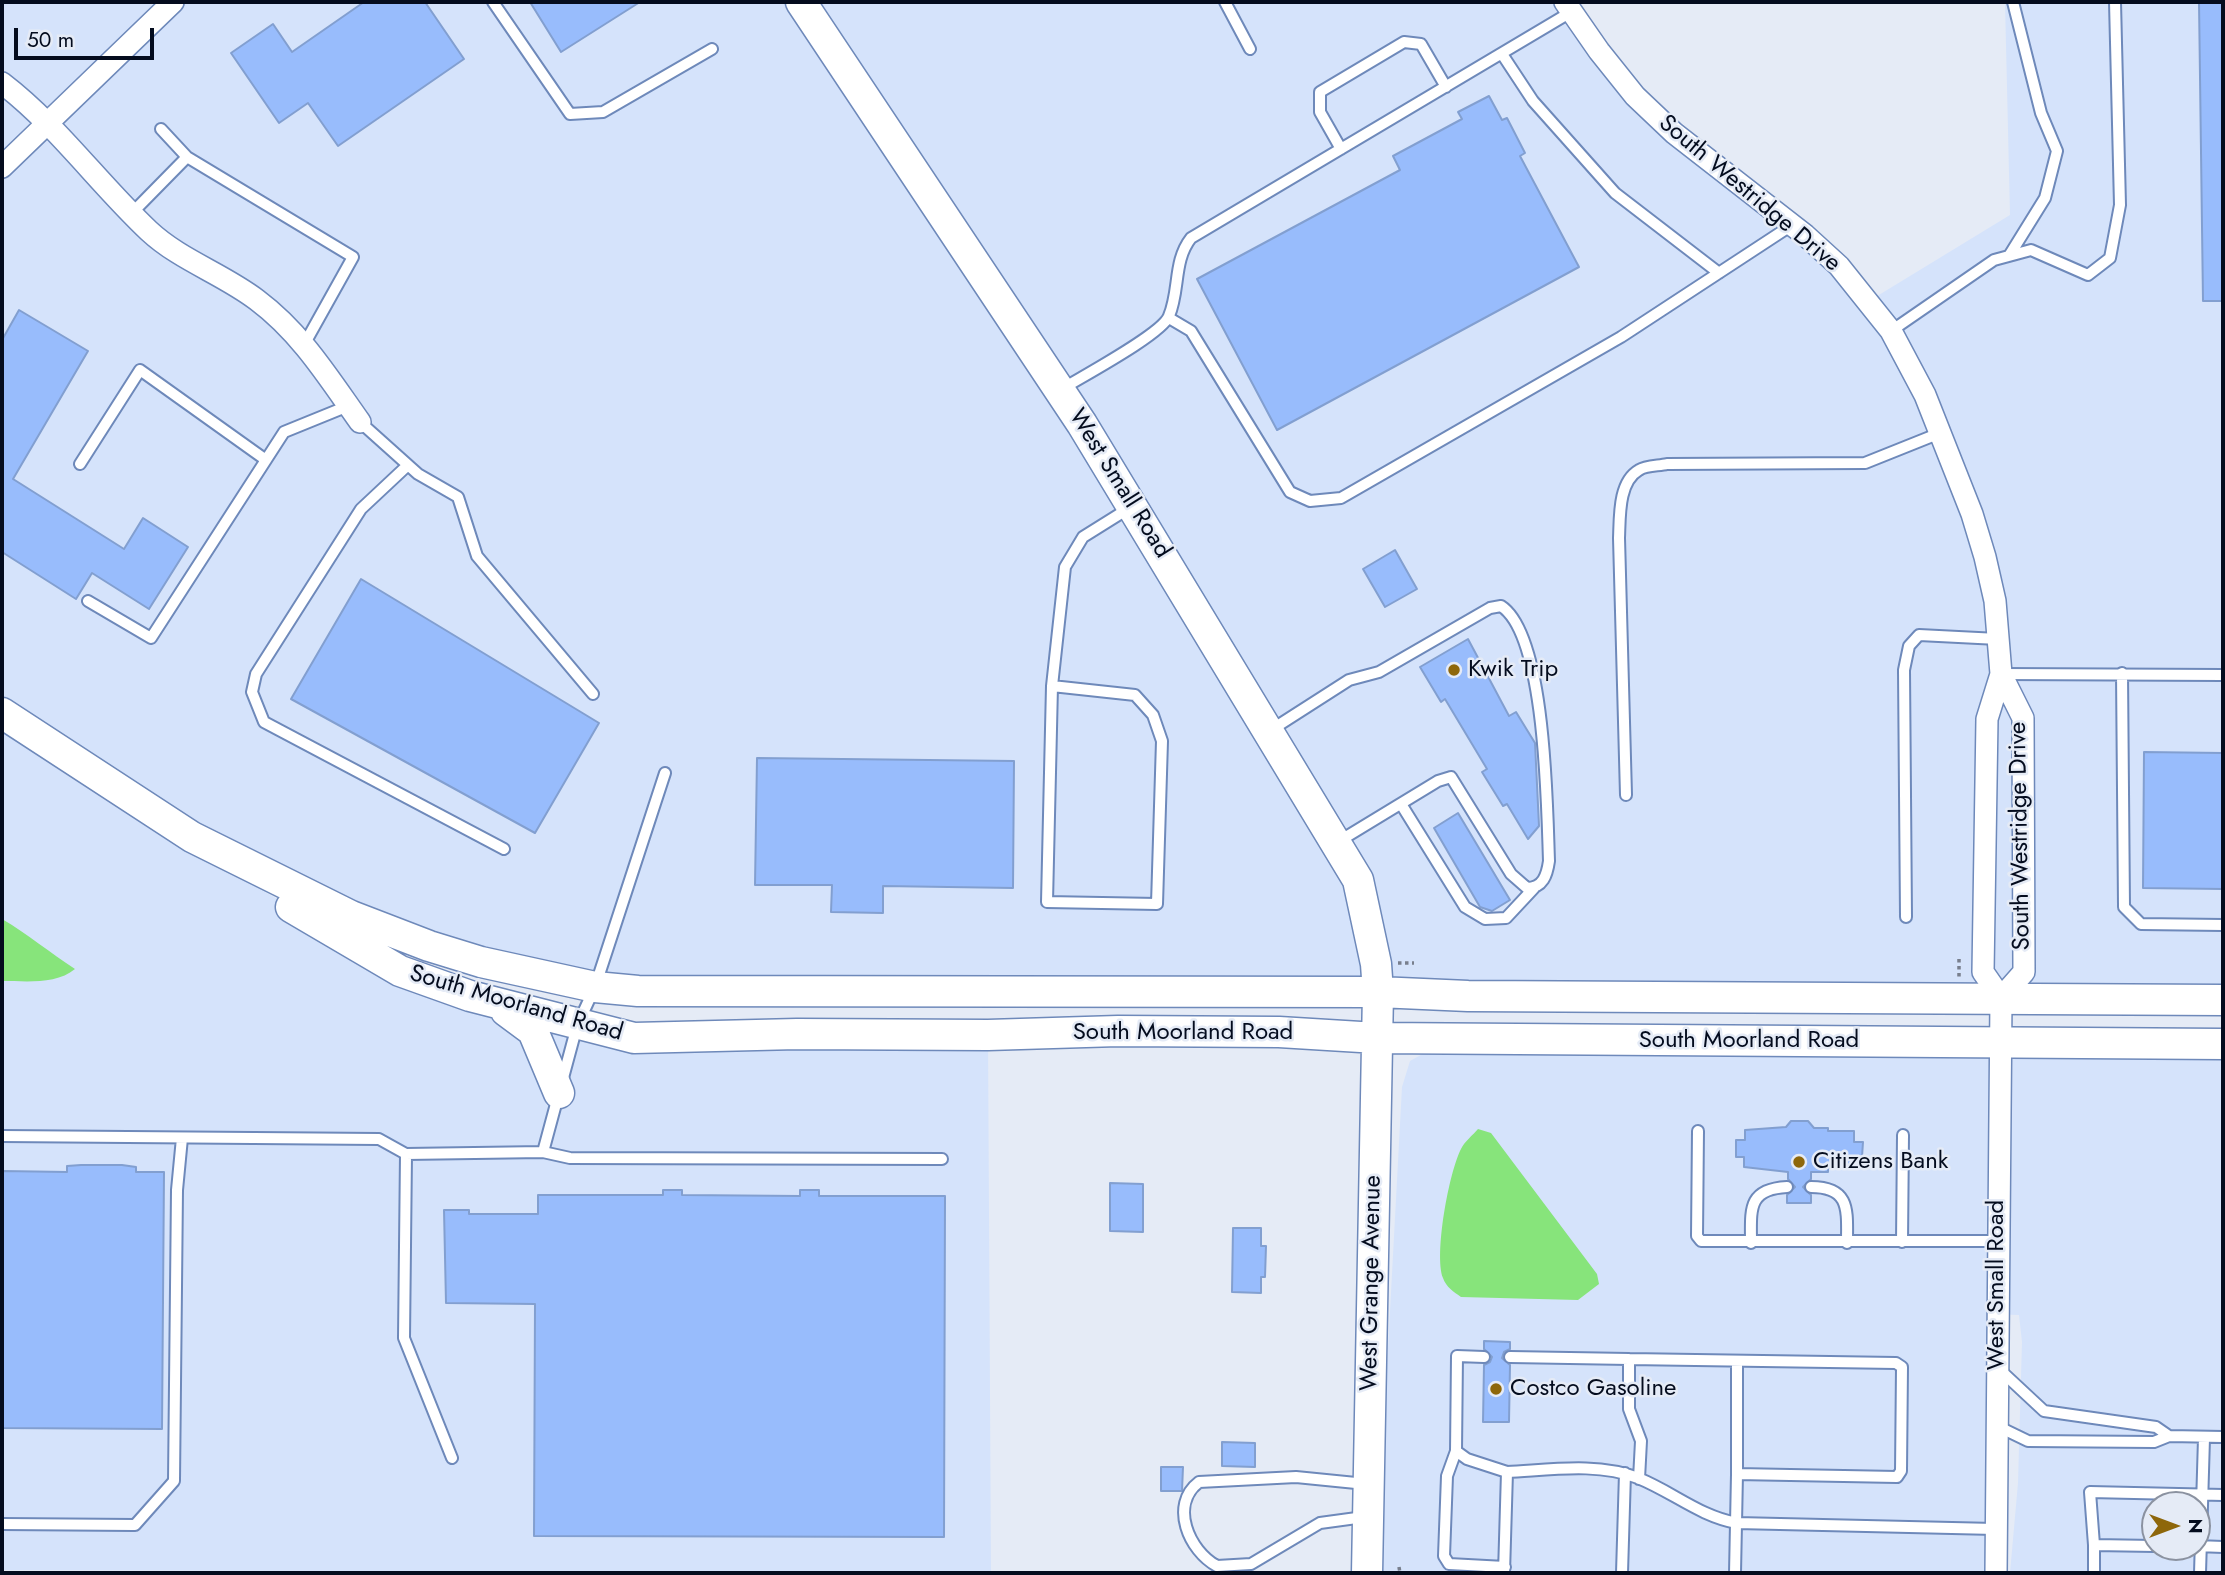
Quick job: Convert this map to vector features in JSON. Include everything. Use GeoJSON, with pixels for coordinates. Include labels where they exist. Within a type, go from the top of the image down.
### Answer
{"type":"FeatureCollection","features":[{"type":"Feature","properties":{"kind":"main road","name":"West Small Road"},"geometry":{"type":"LineString","coordinates":[[802,2],[1060,390],[1358,880],[1365,901],[1378,992]]}},
{"type":"Feature","properties":{"kind":"main road","name":"South Moorland Road"},"geometry":{"type":"LineString","coordinates":[[2,713],[192,837],[351,916],[429,946],[481,962],[595,987],[638,991],[1378,992],[1468,996],[2223,1000]]}},
{"type":"Feature","properties":{"kind":"main road","name":"South Moorland Road"},"geometry":{"type":"LineString","coordinates":[[192,837],[223,867],[400,971],[577,1026],[645,1038],[1118,1031],[1279,1032],[1377,1038],[2223,1044]]}},
{"type":"Feature","properties":{"kind":"main road","name":"West Grange Avenue"},"geometry":{"type":"LineString","coordinates":[[1367,1573],[1378,992]]}},
{"type":"Feature","properties":{"kind":"main road"},"geometry":{"type":"LineString","coordinates":[[491,1000],[533,1031],[559,1093]]}},
{"type":"Feature","properties":{"kind":"street"},"geometry":{"type":"LineString","coordinates":[[2,166],[173,2]]}},
{"type":"Feature","properties":{"kind":"street","name":"South Westridge Drive"},"geometry":{"type":"LineString","coordinates":[[1568,7],[1635,96],[1664,124],[1792,225],[1839,266],[1891,331],[1920,384],[1985,557],[2001,674],[2023,718],[2024,972],[2001,998],[1983,972],[1987,719],[2001,674]]}},
{"type":"Feature","properties":{"kind":"street"},"geometry":{"type":"LineString","coordinates":[[2,83],[36,110],[131,214],[170,246],[255,298],[305,343],[354,414]]}},
{"type":"Feature","properties":{"kind":"street","name":"West Small Road"},"geometry":{"type":"LineString","coordinates":[[1996,1573],[2001,998]]}},
{"type":"Feature","properties":{"kind":"lane"},"geometry":{"type":"LineString","coordinates":[[493,2],[570,114],[603,112],[712,49]]}},
{"type":"Feature","properties":{"kind":"lane"},"geometry":{"type":"LineString","coordinates":[[1224,2],[1250,49]]}},
{"type":"Feature","properties":{"kind":"lane"},"geometry":{"type":"LineString","coordinates":[[2009,256],[2045,198],[2057,152],[2041,113],[2013,2]]}},
{"type":"Feature","properties":{"kind":"lane"},"geometry":{"type":"LineString","coordinates":[[1891,331],[1994,260],[2031,250],[2088,275],[2109,258],[2119,205],[2115,2]]}},
{"type":"Feature","properties":{"kind":"lane"},"geometry":{"type":"LineString","coordinates":[[1060,390],[1149,335],[1169,318],[1181,250],[1191,238],[1502,54],[1568,7]]}},
{"type":"Feature","properties":{"kind":"lane"},"geometry":{"type":"LineString","coordinates":[[1341,149],[1320,112],[1320,92],[1392,49],[1404,42],[1421,44],[1446,87]]}},
{"type":"Feature","properties":{"kind":"lane"},"geometry":{"type":"LineString","coordinates":[[1502,54],[1533,101],[1615,192],[1719,273]]}},
{"type":"Feature","properties":{"kind":"lane"},"geometry":{"type":"LineString","coordinates":[[161,129],[187,157],[353,257],[305,343]]}},
{"type":"Feature","properties":{"kind":"lane"},"geometry":{"type":"LineString","coordinates":[[131,214],[187,157]]}},
{"type":"Feature","properties":{"kind":"lane"},"geometry":{"type":"LineString","coordinates":[[1169,318],[1191,331],[1290,492],[1310,501],[1341,498],[1621,337],[1792,225]]}},
{"type":"Feature","properties":{"kind":"lane"},"geometry":{"type":"LineString","coordinates":[[80,464],[140,370],[266,460]]}},
{"type":"Feature","properties":{"kind":"lane"},"geometry":{"type":"LineString","coordinates":[[88,601],[151,638],[284,432],[354,414],[408,465],[458,497],[477,556],[593,694]]}},
{"type":"Feature","properties":{"kind":"lane"},"geometry":{"type":"LineString","coordinates":[[1626,795],[1619,538],[1621,507],[1628,481],[1640,469],[1667,464],[1865,463],[1940,433]]}},
{"type":"Feature","properties":{"kind":"lane"},"geometry":{"type":"LineString","coordinates":[[408,465],[360,509],[256,674],[252,692],[264,722],[504,849]]}},
{"type":"Feature","properties":{"kind":"lane"},"geometry":{"type":"LineString","coordinates":[[1052,686],[1135,695],[1153,715],[1162,741],[1157,904],[1047,902],[1052,686],[1065,567],[1083,537],[1133,506]]}},
{"type":"Feature","properties":{"kind":"lane"},"geometry":{"type":"LineString","coordinates":[[1269,732],[1349,680],[1379,672],[1490,608],[1501,606],[1511,612],[1522,636],[1543,727],[1549,861],[1547,874],[1506,918],[1478,917],[1465,906],[1401,804]]}},
{"type":"Feature","properties":{"kind":"lane"},"geometry":{"type":"LineString","coordinates":[[1906,917],[1904,670],[1909,646],[1919,635],[1998,639]]}},
{"type":"Feature","properties":{"kind":"lane"},"geometry":{"type":"LineString","coordinates":[[2122,673],[2124,907],[2141,924],[2223,925]]}},
{"type":"Feature","properties":{"kind":"lane"},"geometry":{"type":"LineString","coordinates":[[2001,674],[2223,675]]}},
{"type":"Feature","properties":{"kind":"lane"},"geometry":{"type":"LineString","coordinates":[[543,1152],[577,1026],[595,987],[666,773]]}},
{"type":"Feature","properties":{"kind":"lane"},"geometry":{"type":"LineString","coordinates":[[1336,843],[1438,781],[1451,777],[1511,874],[1519,884],[1534,888]]}},
{"type":"Feature","properties":{"kind":"lane"},"geometry":{"type":"LineString","coordinates":[[1698,1131],[1697,1236],[1709,1243],[1997,1241]]}},
{"type":"Feature","properties":{"kind":"lane"},"geometry":{"type":"LineString","coordinates":[[1902,1241],[1903,1135]]}},
{"type":"Feature","properties":{"kind":"lane"},"geometry":{"type":"LineString","coordinates":[[2,1136],[379,1139],[406,1154],[543,1152],[570,1158],[942,1159]]}},
{"type":"Feature","properties":{"kind":"lane"},"geometry":{"type":"LineString","coordinates":[[2,1524],[135,1525],[174,1481],[177,1190],[182,1138]]}},
{"type":"Feature","properties":{"kind":"lane"},"geometry":{"type":"LineString","coordinates":[[406,1154],[404,1338],[452,1458]]}},
{"type":"Feature","properties":{"kind":"lane"},"geometry":{"type":"LineString","coordinates":[[1751,1243],[1753,1205],[1760,1193],[1772,1188],[1787,1187]]}},
{"type":"Feature","properties":{"kind":"lane"},"geometry":{"type":"LineString","coordinates":[[1811,1187],[1826,1187],[1837,1192],[1845,1203],[1847,1243]]}},
{"type":"Feature","properties":{"kind":"lane"},"geometry":{"type":"LineString","coordinates":[[1484,1357],[1457,1356],[1456,1451],[1447,1476],[1444,1556],[1449,1564],[1505,1570],[1507,1472]]}},
{"type":"Feature","properties":{"kind":"lane"},"geometry":{"type":"LineString","coordinates":[[1510,1357],[1896,1363],[1902,1367],[1901,1471],[1897,1476],[1737,1474]]}},
{"type":"Feature","properties":{"kind":"lane"},"geometry":{"type":"LineString","coordinates":[[1629,1359],[1629,1409],[1641,1441],[1640,1479]]}},
{"type":"Feature","properties":{"kind":"lane"},"geometry":{"type":"LineString","coordinates":[[1735,1573],[1738,1361]]}},
{"type":"Feature","properties":{"kind":"lane"},"geometry":{"type":"LineString","coordinates":[[1997,1367],[2044,1411],[2156,1427],[2169,1436]]}},
{"type":"Feature","properties":{"kind":"lane"},"geometry":{"type":"LineString","coordinates":[[1997,1426],[2028,1441],[2154,1442],[2169,1436],[2223,1437]]}},
{"type":"Feature","properties":{"kind":"lane"},"geometry":{"type":"LineString","coordinates":[[2203,1491],[2204,1438]]}},
{"type":"Feature","properties":{"kind":"lane"},"geometry":{"type":"LineString","coordinates":[[1456,1451],[1467,1459],[1507,1472],[1594,1469],[1625,1473],[1705,1515],[1737,1523],[1995,1530]]}},
{"type":"Feature","properties":{"kind":"lane"},"geometry":{"type":"LineString","coordinates":[[1622,1573],[1625,1473]]}},
{"type":"Feature","properties":{"kind":"lane"},"geometry":{"type":"LineString","coordinates":[[1368,1517],[1320,1523],[1251,1564],[1217,1566],[1203,1558],[1194,1548],[1187,1532],[1186,1499],[1199,1482],[1296,1478],[1369,1484]]}},
{"type":"Feature","properties":{"kind":"lane"},"geometry":{"type":"LineString","coordinates":[[2094,1573],[2091,1492],[2141,1493]]}},
{"type":"Feature","properties":{"kind":"lane"},"geometry":{"type":"LineString","coordinates":[[2094,1545],[2141,1546]]}},
{"type":"Feature","properties":{"kind":"path"},"geometry":{"type":"LineString","coordinates":[[1399,1567],[1400,1573]]}},
{"type":"Feature","properties":{"kind":"shaded area"},"geometry":{"type":"Polygon","coordinates":[[[2,2],[1565,2],[1599,51],[1869,301],[2010,215],[2005,2],[2223,2],[2223,1000],[595,987],[223,867],[400,971],[577,1026],[988,1035],[991,1573],[2,1570],[2,2]]]}},
{"type":"Feature","properties":{"kind":"shaded area"},"geometry":{"type":"Polygon","coordinates":[[[2,919],[75,969],[50,980],[2,981],[2,919]]]}},
{"type":"Feature","properties":{"kind":"shaded area"},"geometry":{"type":"Polygon","coordinates":[[[1428,1051],[2223,1055],[2223,1573],[2010,1573],[2018,1483],[2022,1342],[2019,1315],[1987,1314],[1988,1573],[1376,1573],[1402,1087],[1410,1061],[1428,1051]]]}},
{"type":"Feature","properties":{"kind":"shaded area"},"geometry":{"type":"Polygon","coordinates":[[[1478,1129],[1491,1133],[1597,1274],[1599,1284],[1578,1300],[1461,1297],[1444,1281],[1440,1251],[1448,1194],[1461,1149],[1478,1129]]]}},
{"type":"Feature","properties":{"kind":"building"},"geometry":{"type":"Polygon","coordinates":[[[364,2],[425,2],[464,59],[338,146],[308,103],[279,123],[231,53],[273,24],[292,52],[364,2]]]}},
{"type":"Feature","properties":{"kind":"building"},"geometry":{"type":"Polygon","coordinates":[[[530,2],[640,2],[561,52],[530,2]]]}},
{"type":"Feature","properties":{"kind":"building"},"geometry":{"type":"Polygon","coordinates":[[[2199,2],[2223,2],[2223,301],[2203,301],[2199,2]]]}},
{"type":"Feature","properties":{"kind":"building"},"geometry":{"type":"Polygon","coordinates":[[[1489,96],[1502,120],[1507,118],[1525,153],[1520,156],[1579,267],[1277,430],[1197,279],[1400,170],[1393,156],[1462,119],[1458,112],[1489,96]]]}},
{"type":"Feature","properties":{"kind":"building"},"geometry":{"type":"Polygon","coordinates":[[[19,310],[88,351],[13,479],[124,549],[143,518],[188,547],[149,609],[92,573],[76,599],[2,552],[2,340],[19,310]]]}},
{"type":"Feature","properties":{"kind":"building"},"geometry":{"type":"Polygon","coordinates":[[[1395,550],[1417,589],[1385,607],[1363,569],[1395,550]]]}},
{"type":"Feature","properties":{"kind":"building"},"geometry":{"type":"Polygon","coordinates":[[[361,579],[599,723],[535,833],[291,699],[361,579]]]}},
{"type":"Feature","properties":{"kind":"building","name":"Kwik Trip"},"geometry":{"type":"Polygon","coordinates":[[[1468,639],[1509,716],[1516,712],[1535,743],[1539,826],[1528,839],[1507,804],[1503,806],[1482,772],[1487,769],[1445,699],[1441,702],[1420,667],[1468,639]]]}},
{"type":"Feature","properties":{"kind":"building"},"geometry":{"type":"Polygon","coordinates":[[[2144,752],[2223,753],[2223,889],[2143,888],[2144,752]]]}},
{"type":"Feature","properties":{"kind":"building"},"geometry":{"type":"Polygon","coordinates":[[[757,758],[1014,761],[1013,888],[883,886],[883,913],[831,912],[832,885],[755,885],[757,758]]]}},
{"type":"Feature","properties":{"kind":"building"},"geometry":{"type":"Polygon","coordinates":[[[1458,813],[1510,900],[1492,911],[1480,907],[1434,828],[1458,813]]]}},
{"type":"Feature","properties":{"kind":"building","name":"Citizens Bank"},"geometry":{"type":"Polygon","coordinates":[[[1791,1121],[1808,1121],[1814,1128],[1828,1128],[1828,1131],[1854,1131],[1854,1142],[1863,1142],[1862,1157],[1854,1157],[1853,1168],[1828,1168],[1828,1172],[1811,1172],[1811,1179],[1803,1187],[1811,1195],[1811,1203],[1787,1203],[1787,1195],[1795,1187],[1788,1179],[1788,1172],[1744,1167],[1744,1157],[1736,1157],[1736,1140],[1745,1140],[1745,1130],[1786,1127],[1791,1121]]]}},
{"type":"Feature","properties":{"kind":"building"},"geometry":{"type":"Polygon","coordinates":[[[122,1165],[136,1167],[136,1172],[164,1172],[162,1429],[2,1428],[2,1171],[67,1172],[67,1166],[122,1165]]]}},
{"type":"Feature","properties":{"kind":"building"},"geometry":{"type":"Polygon","coordinates":[[[1110,1183],[1143,1184],[1143,1232],[1110,1231],[1110,1183]]]}},
{"type":"Feature","properties":{"kind":"building"},"geometry":{"type":"Polygon","coordinates":[[[663,1190],[682,1190],[682,1195],[800,1196],[800,1190],[819,1190],[819,1196],[945,1196],[944,1537],[534,1536],[535,1304],[446,1303],[444,1210],[469,1210],[469,1214],[538,1214],[538,1195],[663,1195],[663,1190]]]}},
{"type":"Feature","properties":{"kind":"building"},"geometry":{"type":"Polygon","coordinates":[[[1233,1228],[1261,1228],[1261,1246],[1266,1246],[1265,1277],[1261,1277],[1261,1293],[1232,1292],[1233,1228]]]}},
{"type":"Feature","properties":{"kind":"building","name":"Costco Gasoline"},"geometry":{"type":"Polygon","coordinates":[[[1484,1341],[1510,1342],[1510,1349],[1504,1352],[1502,1358],[1510,1365],[1509,1422],[1483,1422],[1484,1365],[1490,1362],[1492,1357],[1484,1349],[1484,1341]]]}},
{"type":"Feature","properties":{"kind":"building"},"geometry":{"type":"Polygon","coordinates":[[[1222,1442],[1255,1443],[1255,1467],[1222,1466],[1222,1442]]]}},
{"type":"Feature","properties":{"kind":"building"},"geometry":{"type":"Polygon","coordinates":[[[1161,1467],[1183,1467],[1182,1491],[1161,1491],[1161,1467]]]}},
{"type":"Feature","properties":{"kind":"place","name":"Kwik Trip"},"geometry":{"type":"Point","coordinates":[1454,670]}},
{"type":"Feature","properties":{"kind":"place","name":"Citizens Bank"},"geometry":{"type":"Point","coordinates":[1799,1162]}},
{"type":"Feature","properties":{"kind":"place","name":"Costco Gasoline"},"geometry":{"type":"Point","coordinates":[1496,1389]}}]}
